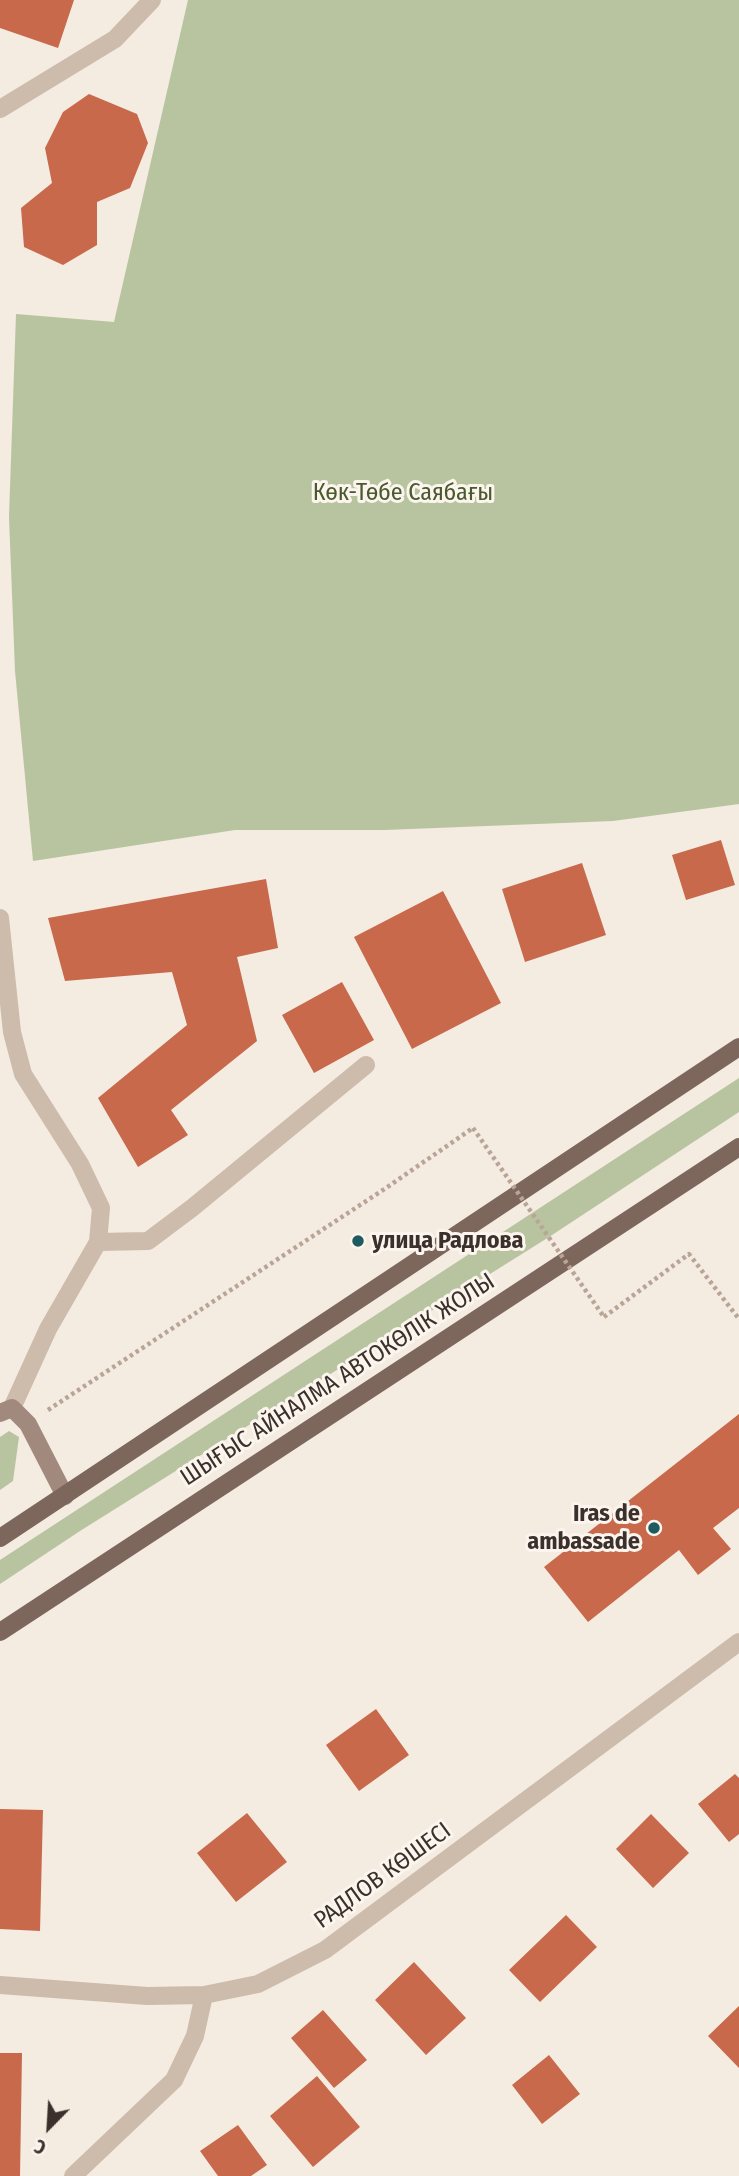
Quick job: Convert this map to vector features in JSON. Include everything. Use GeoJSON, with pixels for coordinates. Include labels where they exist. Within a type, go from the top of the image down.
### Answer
{"type":"FeatureCollection","features":[{"type":"Feature","properties":{"kind":"main road"},"geometry":{"type":"LineString","coordinates":[[0,1538],[739,1047]]}},
{"type":"Feature","properties":{"kind":"main road","name":"ШЫҒЫС АЙНАЛМА АВТОКӨЛІК ЖОЛЫ"},"geometry":{"type":"LineString","coordinates":[[0,1632],[739,1147]]}},
{"type":"Feature","properties":{"kind":"street"},"geometry":{"type":"LineString","coordinates":[[0,109],[115,39],[152,0]]}},
{"type":"Feature","properties":{"kind":"street"},"geometry":{"type":"LineString","coordinates":[[0,918],[12,1032],[23,1074],[80,1164],[101,1208],[98,1242],[48,1329],[6,1411],[28,1424],[65,1496]]}},
{"type":"Feature","properties":{"kind":"street"},"geometry":{"type":"LineString","coordinates":[[98,1242],[148,1241],[366,1065]]}},
{"type":"Feature","properties":{"kind":"street","name":"РАДЛОВ КӨШЕСІ"},"geometry":{"type":"LineString","coordinates":[[0,1985],[147,1996],[204,1995],[258,1984],[325,1950],[739,1642]]}},
{"type":"Feature","properties":{"kind":"street"},"geometry":{"type":"LineString","coordinates":[[73,2176],[174,2080],[195,2036],[204,1995]]}},
{"type":"Feature","properties":{"kind":"path"},"geometry":{"type":"LineString","coordinates":[[28,1424],[473,1128],[604,1317],[689,1254],[739,1319]]}},
{"type":"Feature","properties":{"kind":"green space","name":"Көк-Төбе Саябағы"},"geometry":{"type":"Polygon","coordinates":[[[188,0],[739,0],[739,804],[613,821],[385,830],[235,830],[33,861],[15,671],[9,517],[16,314],[114,322],[188,0]]]}},
{"type":"Feature","properties":{"kind":"green space"},"geometry":{"type":"Polygon","coordinates":[[[739,1078],[739,1112],[549,1237],[0,1584],[0,1560],[739,1078]]]}},
{"type":"Feature","properties":{"kind":"green space"},"geometry":{"type":"Polygon","coordinates":[[[9,1431],[19,1437],[13,1481],[0,1490],[0,1437],[9,1431]]]}},
{"type":"Feature","properties":{"kind":"building"},"geometry":{"type":"Polygon","coordinates":[[[0,0],[74,0],[58,48],[0,28],[0,0]]]}},
{"type":"Feature","properties":{"kind":"building"},"geometry":{"type":"Polygon","coordinates":[[[89,94],[137,114],[148,143],[130,188],[97,202],[97,245],[63,265],[24,247],[21,208],[52,183],[45,148],[63,112],[89,94]]]}},
{"type":"Feature","properties":{"kind":"building"},"geometry":{"type":"Polygon","coordinates":[[[721,840],[735,885],[686,900],[672,855],[721,840]]]}},
{"type":"Feature","properties":{"kind":"building"},"geometry":{"type":"Polygon","coordinates":[[[582,863],[606,935],[525,962],[502,889],[582,863]]]}},
{"type":"Feature","properties":{"kind":"building"},"geometry":{"type":"Polygon","coordinates":[[[266,879],[278,948],[237,957],[257,1041],[171,1110],[188,1135],[138,1167],[98,1098],[187,1025],[172,972],[65,981],[48,918],[266,879]]]}},
{"type":"Feature","properties":{"kind":"building"},"geometry":{"type":"Polygon","coordinates":[[[443,891],[501,1003],[412,1049],[354,937],[443,891]]]}},
{"type":"Feature","properties":{"kind":"building"},"geometry":{"type":"Polygon","coordinates":[[[342,982],[374,1040],[314,1073],[282,1015],[342,982]]]}},
{"type":"Feature","properties":{"kind":"building"},"geometry":{"type":"Polygon","coordinates":[[[739,1414],[739,1508],[713,1528],[731,1549],[698,1575],[679,1550],[588,1622],[544,1567],[739,1414]]]}},
{"type":"Feature","properties":{"kind":"building"},"geometry":{"type":"Polygon","coordinates":[[[376,1709],[409,1755],[359,1791],[326,1745],[376,1709]]]}},
{"type":"Feature","properties":{"kind":"building"},"geometry":{"type":"Polygon","coordinates":[[[735,1774],[739,1778],[739,1834],[729,1842],[698,1804],[735,1774]]]}},
{"type":"Feature","properties":{"kind":"building"},"geometry":{"type":"Polygon","coordinates":[[[0,1809],[43,1810],[40,1931],[0,1929],[0,1809]]]}},
{"type":"Feature","properties":{"kind":"building"},"geometry":{"type":"Polygon","coordinates":[[[247,1813],[287,1862],[236,1902],[197,1853],[247,1813]]]}},
{"type":"Feature","properties":{"kind":"building"},"geometry":{"type":"Polygon","coordinates":[[[651,1814],[689,1853],[653,1888],[616,1849],[651,1814]]]}},
{"type":"Feature","properties":{"kind":"building"},"geometry":{"type":"Polygon","coordinates":[[[566,1915],[597,1947],[540,2002],[509,1970],[566,1915]]]}},
{"type":"Feature","properties":{"kind":"building"},"geometry":{"type":"Polygon","coordinates":[[[414,1962],[466,2018],[426,2055],[375,2000],[414,1962]]]}},
{"type":"Feature","properties":{"kind":"building"},"geometry":{"type":"Polygon","coordinates":[[[739,2006],[739,2068],[708,2036],[739,2006]]]}},
{"type":"Feature","properties":{"kind":"building"},"geometry":{"type":"Polygon","coordinates":[[[323,2010],[367,2060],[334,2088],[291,2038],[323,2010]]]}},
{"type":"Feature","properties":{"kind":"building"},"geometry":{"type":"Polygon","coordinates":[[[0,2053],[22,2053],[20,2176],[0,2176],[0,2053]]]}},
{"type":"Feature","properties":{"kind":"building"},"geometry":{"type":"Polygon","coordinates":[[[549,2055],[580,2094],[542,2124],[512,2085],[549,2055]]]}},
{"type":"Feature","properties":{"kind":"building"},"geometry":{"type":"Polygon","coordinates":[[[317,2076],[360,2127],[313,2167],[270,2116],[317,2076]]]}},
{"type":"Feature","properties":{"kind":"building"},"geometry":{"type":"Polygon","coordinates":[[[238,2125],[267,2165],[251,2176],[218,2176],[200,2151],[238,2125]]]}},
{"type":"Feature","properties":{"kind":"place","name":"улица Радлова"},"geometry":{"type":"Point","coordinates":[358,1241]}},
{"type":"Feature","properties":{"kind":"place","name":"Iras de ambassade"},"geometry":{"type":"Point","coordinates":[654,1528]}}]}
